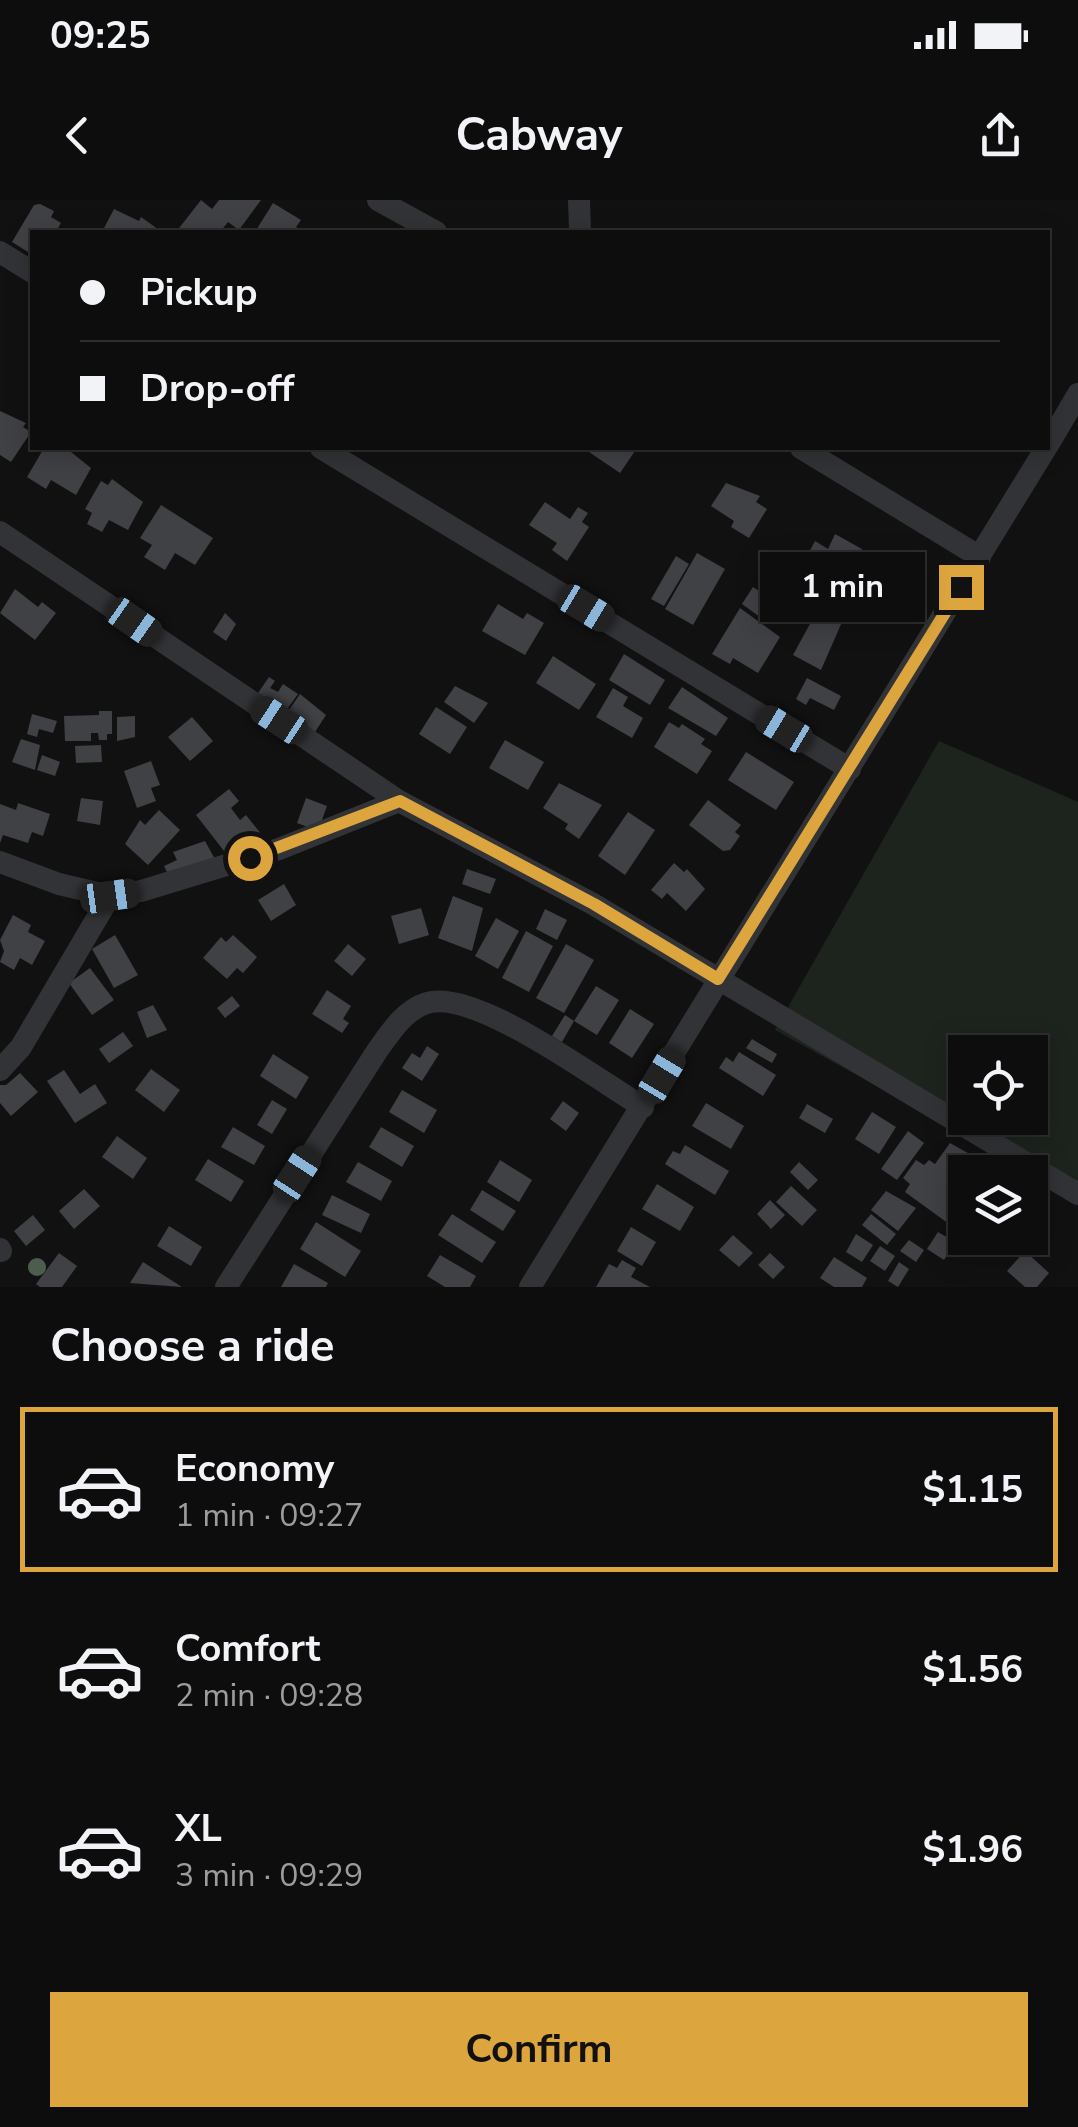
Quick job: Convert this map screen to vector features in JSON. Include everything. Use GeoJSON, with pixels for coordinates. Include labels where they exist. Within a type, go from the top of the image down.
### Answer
{"type":"FeatureCollection","features":[{"type":"Feature","properties":{"kind":"street"},"geometry":{"type":"LineString","coordinates":[[378,200],[432,230]]}},
{"type":"Feature","properties":{"kind":"street"},"geometry":{"type":"LineString","coordinates":[[579,200],[580,230]]}},
{"type":"Feature","properties":{"kind":"street"},"geometry":{"type":"LineString","coordinates":[[0,252],[30,271]]}},
{"type":"Feature","properties":{"kind":"street"},"geometry":{"type":"LineString","coordinates":[[1050,441],[1078,394]]}},
{"type":"Feature","properties":{"kind":"street"},"geometry":{"type":"LineString","coordinates":[[324,450],[850,769]]}},
{"type":"Feature","properties":{"kind":"street"},"geometry":{"type":"LineString","coordinates":[[803,450],[980,557]]}},
{"type":"Feature","properties":{"kind":"street"},"geometry":{"type":"LineString","coordinates":[[530,1287],[1045,450]]}},
{"type":"Feature","properties":{"kind":"street"},"geometry":{"type":"LineString","coordinates":[[0,532],[400,801],[582,897],[1078,1194]]}},
{"type":"Feature","properties":{"kind":"street"},"geometry":{"type":"LineString","coordinates":[[0,862],[60,884],[110,896],[162,886],[279,849],[400,801]]}},
{"type":"Feature","properties":{"kind":"street"},"geometry":{"type":"LineString","coordinates":[[0,1070],[21,1047],[110,896]]}},
{"type":"Feature","properties":{"kind":"street"},"geometry":{"type":"LineString","coordinates":[[226,1287],[377,1051],[400,1020],[426,1003],[452,1000],[482,1010],[642,1107]]}},
{"type":"Feature","properties":{"kind":"shaded area"},"geometry":{"type":"Polygon","coordinates":[[[939,741],[1078,802],[1078,1197],[1048,1180],[1048,1155],[1002,1155],[966,1135],[1048,1135],[1048,1035],[948,1035],[948,1125],[775,1030],[939,741]]]}},
{"type":"Feature","properties":{"kind":"building"},"geometry":{"type":"Polygon","coordinates":[[[201,200],[212,209],[219,200],[261,200],[239,230],[228,222],[222,230],[178,230],[201,200]]]}},
{"type":"Feature","properties":{"kind":"building"},"geometry":{"type":"Polygon","coordinates":[[[273,203],[301,220],[296,227],[301,230],[256,230],[273,203]]]}},
{"type":"Feature","properties":{"kind":"building"},"geometry":{"type":"Polygon","coordinates":[[[34,205],[54,211],[51,217],[61,223],[57,230],[30,230],[28,252],[12,242],[34,205]]]}},
{"type":"Feature","properties":{"kind":"building"},"geometry":{"type":"Polygon","coordinates":[[[114,209],[139,221],[141,217],[159,230],[103,230],[114,209]]]}},
{"type":"Feature","properties":{"kind":"building"},"geometry":{"type":"Polygon","coordinates":[[[0,411],[26,423],[23,427],[30,434],[11,462],[0,455],[0,411]]]}},
{"type":"Feature","properties":{"kind":"building"},"geometry":{"type":"Polygon","coordinates":[[[43,450],[68,450],[91,468],[76,495],[51,480],[46,489],[27,477],[43,450]]]}},
{"type":"Feature","properties":{"kind":"building"},"geometry":{"type":"Polygon","coordinates":[[[590,450],[636,450],[620,473],[590,450]]]}},
{"type":"Feature","properties":{"kind":"building"},"geometry":{"type":"Polygon","coordinates":[[[112,479],[143,502],[128,530],[109,520],[102,532],[87,524],[92,513],[85,509],[101,481],[108,485],[112,479]]]}},
{"type":"Feature","properties":{"kind":"building"},"geometry":{"type":"Polygon","coordinates":[[[726,483],[760,496],[756,502],[767,509],[749,538],[731,527],[734,521],[711,506],[726,483]]]}},
{"type":"Feature","properties":{"kind":"building"},"geometry":{"type":"Polygon","coordinates":[[[545,502],[570,519],[578,507],[588,513],[582,522],[589,527],[567,561],[552,550],[557,543],[529,525],[545,502]]]}},
{"type":"Feature","properties":{"kind":"building"},"geometry":{"type":"Polygon","coordinates":[[[161,505],[213,538],[195,565],[175,553],[165,570],[144,557],[152,545],[140,538],[161,505]]]}},
{"type":"Feature","properties":{"kind":"building"},"geometry":{"type":"Polygon","coordinates":[[[835,534],[862,549],[858,557],[878,568],[860,601],[829,584],[822,597],[794,581],[815,541],[828,549],[835,534]]]}},
{"type":"Feature","properties":{"kind":"building"},"geometry":{"type":"Polygon","coordinates":[[[697,553],[725,569],[693,625],[665,609],[697,553]]]}},
{"type":"Feature","properties":{"kind":"building"},"geometry":{"type":"Polygon","coordinates":[[[676,556],[689,564],[664,606],[651,599],[676,556]]]}},
{"type":"Feature","properties":{"kind":"building"},"geometry":{"type":"Polygon","coordinates":[[[753,587],[765,595],[761,601],[768,605],[760,617],[742,604],[753,587]]]}},
{"type":"Feature","properties":{"kind":"building"},"geometry":{"type":"Polygon","coordinates":[[[15,589],[38,607],[42,602],[56,613],[35,640],[0,613],[15,589]]]}},
{"type":"Feature","properties":{"kind":"building"},"geometry":{"type":"Polygon","coordinates":[[[498,604],[523,619],[527,613],[544,623],[525,655],[482,631],[498,604]]]}},
{"type":"Feature","properties":{"kind":"building"},"geometry":{"type":"Polygon","coordinates":[[[740,608],[780,637],[758,673],[733,658],[730,664],[712,654],[740,608]]]}},
{"type":"Feature","properties":{"kind":"building"},"geometry":{"type":"Polygon","coordinates":[[[818,609],[842,622],[821,670],[793,655],[818,609]]]}},
{"type":"Feature","properties":{"kind":"building"},"geometry":{"type":"Polygon","coordinates":[[[225,613],[236,624],[226,641],[213,632],[225,613]]]}},
{"type":"Feature","properties":{"kind":"building"},"geometry":{"type":"Polygon","coordinates":[[[624,654],[665,680],[650,705],[609,680],[624,654]]]}},
{"type":"Feature","properties":{"kind":"building"},"geometry":{"type":"Polygon","coordinates":[[[553,656],[596,684],[579,710],[536,683],[553,656]]]}},
{"type":"Feature","properties":{"kind":"building"},"geometry":{"type":"Polygon","coordinates":[[[269,677],[275,681],[270,688],[278,692],[283,684],[298,694],[285,712],[258,693],[269,677]]]}},
{"type":"Feature","properties":{"kind":"building"},"geometry":{"type":"Polygon","coordinates":[[[807,678],[841,696],[834,710],[810,698],[806,705],[796,699],[807,678]]]}},
{"type":"Feature","properties":{"kind":"building"},"geometry":{"type":"Polygon","coordinates":[[[455,686],[488,703],[474,723],[444,702],[455,686]]]}},
{"type":"Feature","properties":{"kind":"building"},"geometry":{"type":"Polygon","coordinates":[[[682,687],[728,718],[716,736],[668,708],[682,687]]]}},
{"type":"Feature","properties":{"kind":"building"},"geometry":{"type":"Polygon","coordinates":[[[613,688],[628,697],[623,706],[643,718],[632,738],[596,717],[613,688]]]}},
{"type":"Feature","properties":{"kind":"building"},"geometry":{"type":"Polygon","coordinates":[[[300,694],[326,715],[315,732],[287,713],[300,694]]]}},
{"type":"Feature","properties":{"kind":"building"},"geometry":{"type":"Polygon","coordinates":[[[436,707],[467,727],[450,754],[419,734],[436,707]]]}},
{"type":"Feature","properties":{"kind":"building"},"geometry":{"type":"Polygon","coordinates":[[[99,711],[112,711],[112,734],[107,734],[107,740],[99,740],[98,733],[91,733],[91,741],[65,741],[64,716],[99,715],[99,711]]]}},
{"type":"Feature","properties":{"kind":"building"},"geometry":{"type":"Polygon","coordinates":[[[32,714],[57,721],[53,733],[39,729],[37,737],[27,734],[32,714]]]}},
{"type":"Feature","properties":{"kind":"building"},"geometry":{"type":"Polygon","coordinates":[[[135,716],[135,737],[117,741],[117,717],[135,716]]]}},
{"type":"Feature","properties":{"kind":"building"},"geometry":{"type":"Polygon","coordinates":[[[192,717],[213,741],[190,761],[168,737],[192,717]]]}},
{"type":"Feature","properties":{"kind":"building"},"geometry":{"type":"Polygon","coordinates":[[[669,722],[679,728],[682,724],[705,739],[701,744],[712,751],[697,774],[654,747],[669,722]]]}},
{"type":"Feature","properties":{"kind":"building"},"geometry":{"type":"Polygon","coordinates":[[[21,739],[40,745],[35,770],[12,762],[21,739]]]}},
{"type":"Feature","properties":{"kind":"building"},"geometry":{"type":"Polygon","coordinates":[[[505,740],[544,762],[528,790],[489,768],[505,740]]]}},
{"type":"Feature","properties":{"kind":"building"},"geometry":{"type":"Polygon","coordinates":[[[101,745],[102,762],[76,763],[75,746],[101,745]]]}},
{"type":"Feature","properties":{"kind":"building"},"geometry":{"type":"Polygon","coordinates":[[[746,752],[794,782],[776,810],[728,780],[746,752]]]}},
{"type":"Feature","properties":{"kind":"building"},"geometry":{"type":"Polygon","coordinates":[[[42,755],[60,762],[55,776],[37,770],[42,755]]]}},
{"type":"Feature","properties":{"kind":"building"},"geometry":{"type":"Polygon","coordinates":[[[151,761],[160,785],[151,788],[156,801],[137,808],[124,771],[151,761]]]}},
{"type":"Feature","properties":{"kind":"building"},"geometry":{"type":"Polygon","coordinates":[[[559,783],[602,805],[579,839],[565,829],[568,824],[543,808],[559,783]]]}},
{"type":"Feature","properties":{"kind":"building"},"geometry":{"type":"Polygon","coordinates":[[[229,789],[239,801],[231,808],[240,820],[246,815],[262,835],[231,860],[196,815],[229,789]]]}},
{"type":"Feature","properties":{"kind":"building"},"geometry":{"type":"Polygon","coordinates":[[[81,798],[103,801],[100,825],[77,821],[81,798]]]}},
{"type":"Feature","properties":{"kind":"building"},"geometry":{"type":"Polygon","coordinates":[[[306,798],[327,806],[318,831],[297,823],[306,798]]]}},
{"type":"Feature","properties":{"kind":"building"},"geometry":{"type":"Polygon","coordinates":[[[708,800],[741,825],[735,832],[740,836],[730,850],[723,851],[689,825],[708,800]]]}},
{"type":"Feature","properties":{"kind":"building"},"geometry":{"type":"Polygon","coordinates":[[[18,803],[50,814],[43,836],[32,832],[28,843],[3,835],[0,843],[0,804],[16,810],[18,803]]]}},
{"type":"Feature","properties":{"kind":"building"},"geometry":{"type":"Polygon","coordinates":[[[159,810],[180,830],[148,865],[125,844],[140,820],[145,825],[159,810]]]}},
{"type":"Feature","properties":{"kind":"building"},"geometry":{"type":"Polygon","coordinates":[[[628,812],[655,830],[625,875],[598,856],[628,812]]]}},
{"type":"Feature","properties":{"kind":"building"},"geometry":{"type":"Polygon","coordinates":[[[205,841],[216,861],[172,882],[164,866],[177,860],[173,852],[205,841]]]}},
{"type":"Feature","properties":{"kind":"building"},"geometry":{"type":"Polygon","coordinates":[[[674,863],[684,872],[687,869],[705,889],[686,911],[667,893],[662,899],[651,890],[674,863]]]}},
{"type":"Feature","properties":{"kind":"building"},"geometry":{"type":"Polygon","coordinates":[[[467,869],[496,879],[490,894],[462,884],[467,869]]]}},
{"type":"Feature","properties":{"kind":"building"},"geometry":{"type":"Polygon","coordinates":[[[284,884],[296,905],[271,921],[258,900],[284,884]]]}},
{"type":"Feature","properties":{"kind":"building"},"geometry":{"type":"Polygon","coordinates":[[[453,896],[483,908],[472,951],[438,938],[453,896]]]}},
{"type":"Feature","properties":{"kind":"building"},"geometry":{"type":"Polygon","coordinates":[[[421,908],[429,935],[399,944],[391,916],[421,908]]]}},
{"type":"Feature","properties":{"kind":"building"},"geometry":{"type":"Polygon","coordinates":[[[545,909],[567,920],[557,940],[536,929],[545,909]]]}},
{"type":"Feature","properties":{"kind":"building"},"geometry":{"type":"Polygon","coordinates":[[[13,915],[31,925],[28,932],[45,941],[32,965],[20,958],[14,970],[0,962],[4,951],[0,940],[13,915]]]}},
{"type":"Feature","properties":{"kind":"building"},"geometry":{"type":"Polygon","coordinates":[[[496,918],[519,931],[498,969],[475,956],[496,918]]]}},
{"type":"Feature","properties":{"kind":"building"},"geometry":{"type":"Polygon","coordinates":[[[526,931],[553,946],[529,992],[502,978],[526,931]]]}},
{"type":"Feature","properties":{"kind":"building"},"geometry":{"type":"Polygon","coordinates":[[[115,935],[138,975],[114,988],[92,949],[115,935]]]}},
{"type":"Feature","properties":{"kind":"building"},"geometry":{"type":"Polygon","coordinates":[[[233,935],[257,957],[243,973],[237,968],[227,979],[203,958],[221,937],[226,942],[233,935]]]}},
{"type":"Feature","properties":{"kind":"building"},"geometry":{"type":"Polygon","coordinates":[[[348,944],[366,959],[352,976],[334,961],[348,944]]]}},
{"type":"Feature","properties":{"kind":"building"},"geometry":{"type":"Polygon","coordinates":[[[566,944],[594,960],[564,1013],[536,998],[566,944]]]}},
{"type":"Feature","properties":{"kind":"building"},"geometry":{"type":"Polygon","coordinates":[[[90,968],[114,1000],[92,1015],[69,983],[90,968]]]}},
{"type":"Feature","properties":{"kind":"building"},"geometry":{"type":"Polygon","coordinates":[[[596,986],[619,1000],[597,1035],[574,1021],[596,986]]]}},
{"type":"Feature","properties":{"kind":"building"},"geometry":{"type":"Polygon","coordinates":[[[327,990],[351,1006],[343,1019],[349,1023],[342,1033],[312,1014],[327,990]]]}},
{"type":"Feature","properties":{"kind":"building"},"geometry":{"type":"Polygon","coordinates":[[[232,996],[240,1006],[225,1018],[217,1008],[232,996]]]}},
{"type":"Feature","properties":{"kind":"building"},"geometry":{"type":"Polygon","coordinates":[[[153,1005],[167,1030],[147,1038],[137,1012],[153,1005]]]}},
{"type":"Feature","properties":{"kind":"building"},"geometry":{"type":"Polygon","coordinates":[[[630,1009],[654,1024],[632,1058],[609,1043],[630,1009]]]}},
{"type":"Feature","properties":{"kind":"building"},"geometry":{"type":"Polygon","coordinates":[[[565,1015],[574,1021],[562,1042],[552,1036],[565,1015]]]}},
{"type":"Feature","properties":{"kind":"building"},"geometry":{"type":"Polygon","coordinates":[[[123,1032],[133,1046],[109,1063],[99,1049],[123,1032]]]}},
{"type":"Feature","properties":{"kind":"building"},"geometry":{"type":"Polygon","coordinates":[[[752,1039],[777,1054],[772,1063],[746,1048],[752,1039]]]}},
{"type":"Feature","properties":{"kind":"building"},"geometry":{"type":"Polygon","coordinates":[[[427,1046],[439,1054],[422,1081],[402,1068],[412,1053],[420,1058],[427,1046]]]}},
{"type":"Feature","properties":{"kind":"building"},"geometry":{"type":"Polygon","coordinates":[[[739,1052],[776,1075],[763,1096],[719,1068],[726,1057],[733,1062],[739,1052]]]}},
{"type":"Feature","properties":{"kind":"building"},"geometry":{"type":"Polygon","coordinates":[[[273,1054],[309,1077],[296,1099],[260,1076],[273,1054]]]}},
{"type":"Feature","properties":{"kind":"building"},"geometry":{"type":"Polygon","coordinates":[[[151,1069],[180,1090],[164,1112],[135,1090],[151,1069]]]}},
{"type":"Feature","properties":{"kind":"building"},"geometry":{"type":"Polygon","coordinates":[[[64,1070],[80,1094],[95,1084],[107,1103],[75,1123],[47,1081],[64,1070]]]}},
{"type":"Feature","properties":{"kind":"building"},"geometry":{"type":"Polygon","coordinates":[[[20,1073],[38,1092],[11,1116],[0,1103],[0,1085],[6,1085],[20,1073]]]}},
{"type":"Feature","properties":{"kind":"building"},"geometry":{"type":"Polygon","coordinates":[[[402,1090],[437,1110],[424,1133],[389,1112],[402,1090]]]}},
{"type":"Feature","properties":{"kind":"building"},"geometry":{"type":"Polygon","coordinates":[[[272,1100],[287,1109],[272,1134],[257,1125],[272,1100]]]}},
{"type":"Feature","properties":{"kind":"building"},"geometry":{"type":"Polygon","coordinates":[[[563,1101],[579,1113],[566,1131],[550,1119],[563,1101]]]}},
{"type":"Feature","properties":{"kind":"building"},"geometry":{"type":"Polygon","coordinates":[[[706,1103],[744,1126],[731,1149],[692,1126],[706,1103]]]}},
{"type":"Feature","properties":{"kind":"building"},"geometry":{"type":"Polygon","coordinates":[[[807,1104],[833,1119],[825,1133],[799,1118],[807,1104]]]}},
{"type":"Feature","properties":{"kind":"building"},"geometry":{"type":"Polygon","coordinates":[[[872,1112],[896,1127],[879,1154],[855,1139],[872,1112]]]}},
{"type":"Feature","properties":{"kind":"building"},"geometry":{"type":"Polygon","coordinates":[[[233,1127],[265,1146],[254,1165],[221,1147],[233,1127]]]}},
{"type":"Feature","properties":{"kind":"building"},"geometry":{"type":"Polygon","coordinates":[[[381,1127],[414,1146],[402,1167],[369,1147],[381,1127]]]}},
{"type":"Feature","properties":{"kind":"building"},"geometry":{"type":"Polygon","coordinates":[[[908,1131],[924,1143],[897,1180],[881,1169],[908,1131]]]}},
{"type":"Feature","properties":{"kind":"building"},"geometry":{"type":"Polygon","coordinates":[[[117,1136],[147,1158],[133,1179],[102,1157],[117,1136]]]}},
{"type":"Feature","properties":{"kind":"building"},"geometry":{"type":"Polygon","coordinates":[[[950,1143],[971,1155],[948,1155],[948,1223],[905,1192],[910,1184],[903,1178],[916,1160],[924,1165],[929,1160],[935,1164],[950,1143]]]}},
{"type":"Feature","properties":{"kind":"building"},"geometry":{"type":"Polygon","coordinates":[[[685,1145],[729,1171],[715,1195],[665,1164],[673,1151],[680,1154],[685,1145]]]}},
{"type":"Feature","properties":{"kind":"building"},"geometry":{"type":"Polygon","coordinates":[[[208,1159],[244,1181],[231,1202],[195,1180],[208,1159]]]}},
{"type":"Feature","properties":{"kind":"building"},"geometry":{"type":"Polygon","coordinates":[[[500,1160],[532,1180],[519,1202],[487,1182],[500,1160]]]}},
{"type":"Feature","properties":{"kind":"building"},"geometry":{"type":"Polygon","coordinates":[[[358,1162],[392,1181],[381,1201],[346,1182],[358,1162]]]}},
{"type":"Feature","properties":{"kind":"building"},"geometry":{"type":"Polygon","coordinates":[[[799,1162],[818,1180],[808,1190],[790,1172],[799,1162]]]}},
{"type":"Feature","properties":{"kind":"building"},"geometry":{"type":"Polygon","coordinates":[[[657,1184],[694,1207],[680,1231],[642,1209],[657,1184]]]}},
{"type":"Feature","properties":{"kind":"building"},"geometry":{"type":"Polygon","coordinates":[[[791,1186],[817,1210],[802,1226],[776,1202],[791,1186]]]}},
{"type":"Feature","properties":{"kind":"building"},"geometry":{"type":"Polygon","coordinates":[[[84,1189],[100,1206],[74,1229],[59,1211],[84,1189]]]}},
{"type":"Feature","properties":{"kind":"building"},"geometry":{"type":"Polygon","coordinates":[[[482,1190],[516,1211],[503,1231],[470,1210],[482,1190]]]}},
{"type":"Feature","properties":{"kind":"building"},"geometry":{"type":"Polygon","coordinates":[[[886,1191],[916,1208],[898,1231],[871,1210],[886,1191]]]}},
{"type":"Feature","properties":{"kind":"building"},"geometry":{"type":"Polygon","coordinates":[[[332,1195],[370,1214],[361,1233],[322,1215],[332,1195]]]}},
{"type":"Feature","properties":{"kind":"building"},"geometry":{"type":"Polygon","coordinates":[[[770,1200],[785,1215],[771,1229],[757,1214],[770,1200]]]}},
{"type":"Feature","properties":{"kind":"building"},"geometry":{"type":"Polygon","coordinates":[[[452,1214],[496,1242],[482,1263],[438,1235],[452,1214]]]}},
{"type":"Feature","properties":{"kind":"building"},"geometry":{"type":"Polygon","coordinates":[[[871,1214],[896,1234],[887,1245],[862,1225],[871,1214]]]}},
{"type":"Feature","properties":{"kind":"building"},"geometry":{"type":"Polygon","coordinates":[[[33,1215],[45,1230],[26,1246],[14,1231],[33,1215]]]}},
{"type":"Feature","properties":{"kind":"building"},"geometry":{"type":"Polygon","coordinates":[[[316,1222],[361,1251],[345,1277],[300,1249],[316,1222]]]}},
{"type":"Feature","properties":{"kind":"building"},"geometry":{"type":"Polygon","coordinates":[[[169,1226],[202,1247],[191,1266],[157,1246],[169,1226]]]}},
{"type":"Feature","properties":{"kind":"building"},"geometry":{"type":"Polygon","coordinates":[[[631,1227],[656,1242],[642,1266],[617,1251],[631,1227]]]}},
{"type":"Feature","properties":{"kind":"building"},"geometry":{"type":"Polygon","coordinates":[[[938,1232],[948,1238],[944,1260],[927,1249],[938,1232]]]}},
{"type":"Feature","properties":{"kind":"building"},"geometry":{"type":"Polygon","coordinates":[[[856,1234],[873,1245],[862,1262],[846,1252],[856,1234]]]}},
{"type":"Feature","properties":{"kind":"building"},"geometry":{"type":"Polygon","coordinates":[[[733,1235],[753,1253],[739,1267],[719,1250],[733,1235]]]}},
{"type":"Feature","properties":{"kind":"building"},"geometry":{"type":"Polygon","coordinates":[[[909,1240],[924,1250],[916,1262],[900,1251],[909,1240]]]}},
{"type":"Feature","properties":{"kind":"building"},"geometry":{"type":"Polygon","coordinates":[[[880,1246],[895,1256],[885,1271],[870,1261],[880,1246]]]}},
{"type":"Feature","properties":{"kind":"building"},"geometry":{"type":"Polygon","coordinates":[[[59,1253],[77,1266],[62,1287],[40,1287],[36,1284],[59,1253]]]}},
{"type":"Feature","properties":{"kind":"building"},"geometry":{"type":"Polygon","coordinates":[[[770,1253],[785,1267],[773,1279],[758,1265],[770,1253]]]}},
{"type":"Feature","properties":{"kind":"building"},"geometry":{"type":"Polygon","coordinates":[[[440,1255],[476,1276],[470,1287],[445,1287],[427,1276],[440,1255]]]}},
{"type":"Feature","properties":{"kind":"building"},"geometry":{"type":"Polygon","coordinates":[[[1021,1255],[1029,1255],[1049,1273],[1037,1287],[1025,1287],[1007,1271],[1021,1255]]]}},
{"type":"Feature","properties":{"kind":"building"},"geometry":{"type":"Polygon","coordinates":[[[834,1257],[867,1278],[862,1287],[834,1287],[820,1278],[834,1257]]]}},
{"type":"Feature","properties":{"kind":"building"},"geometry":{"type":"Polygon","coordinates":[[[622,1260],[636,1268],[631,1277],[650,1287],[596,1287],[609,1264],[617,1268],[622,1260]]]}},
{"type":"Feature","properties":{"kind":"building"},"geometry":{"type":"Polygon","coordinates":[[[143,1262],[182,1287],[130,1283],[143,1262]]]}},
{"type":"Feature","properties":{"kind":"building"},"geometry":{"type":"Polygon","coordinates":[[[899,1262],[909,1269],[898,1287],[888,1281],[899,1262]]]}},
{"type":"Feature","properties":{"kind":"building"},"geometry":{"type":"Polygon","coordinates":[[[294,1264],[328,1283],[326,1287],[281,1287],[294,1264]]]}},
{"type":"Feature","properties":{"kind":"route"},"geometry":{"type":"LineString","coordinates":[[250,858],[400,801],[594,904],[718,979],[961,587]]}}]}
